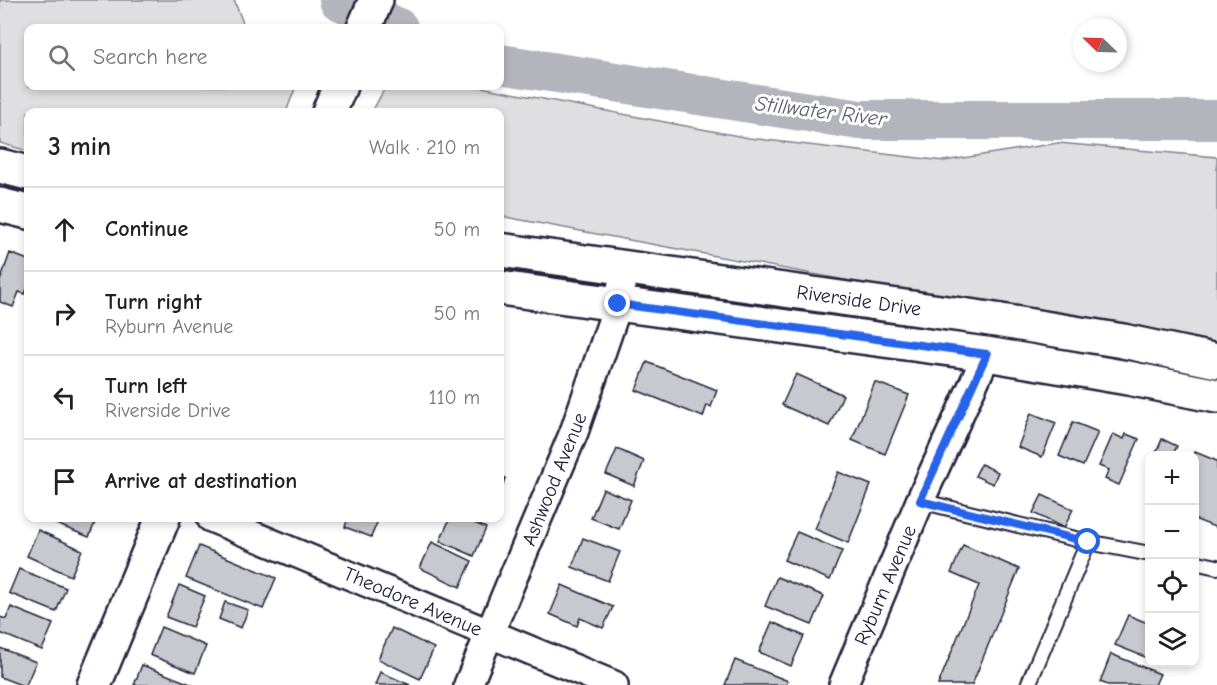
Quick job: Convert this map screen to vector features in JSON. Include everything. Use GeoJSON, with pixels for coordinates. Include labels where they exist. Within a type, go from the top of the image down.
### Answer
{"type":"FeatureCollection","features":[{"type":"Feature","properties":{"kind":"main road"},"geometry":{"type":"LineString","coordinates":[[366,24],[376,0]]}},
{"type":"Feature","properties":{"kind":"main road"},"geometry":{"type":"LineString","coordinates":[[331,108],[338,90]]}},
{"type":"Feature","properties":{"kind":"main road"},"geometry":{"type":"LineString","coordinates":[[0,166],[24,172]]}},
{"type":"Feature","properties":{"kind":"main road"},"geometry":{"type":"LineString","coordinates":[[0,205],[24,211]]}},
{"type":"Feature","properties":{"kind":"main road","name":"Riverside Drive"},"geometry":{"type":"LineString","coordinates":[[504,251],[983,318],[1123,341],[1217,361]]}},
{"type":"Feature","properties":{"kind":"main road","name":"Riverside Drive"},"geometry":{"type":"LineString","coordinates":[[504,289],[987,354],[1217,396]]}},
{"type":"Feature","properties":{"kind":"main road"},"geometry":{"type":"LineString","coordinates":[[94,685],[161,522]]}},
{"type":"Feature","properties":{"kind":"street","name":"Ashwood Avenue"},"geometry":{"type":"LineString","coordinates":[[468,685],[574,432],[618,304],[625,268]]}},
{"type":"Feature","properties":{"kind":"street","name":"Ryburn Avenue"},"geometry":{"type":"LineString","coordinates":[[843,685],[920,501],[987,354]]}},
{"type":"Feature","properties":{"kind":"street","name":"Theodore Avenue"},"geometry":{"type":"LineString","coordinates":[[221,522],[614,685]]}},
{"type":"Feature","properties":{"kind":"lane"},"geometry":{"type":"LineString","coordinates":[[920,501],[1088,542],[1145,553]]}},
{"type":"Feature","properties":{"kind":"lane"},"geometry":{"type":"LineString","coordinates":[[1028,685],[1088,542]]}},
{"type":"Feature","properties":{"kind":"lane"},"geometry":{"type":"LineString","coordinates":[[1199,563],[1217,567]]}},
{"type":"Feature","properties":{"kind":"shaded area"},"geometry":{"type":"Polygon","coordinates":[[[0,0],[234,0],[243,24],[24,24],[24,90],[294,90],[288,108],[24,108],[24,150],[0,143],[0,0]]]}},
{"type":"Feature","properties":{"kind":"shaded area"},"geometry":{"type":"Polygon","coordinates":[[[384,90],[496,90],[749,138],[944,161],[1058,143],[1217,157],[1217,349],[504,217],[504,108],[374,108],[384,90]]]}},
{"type":"Feature","properties":{"kind":"building"},"geometry":{"type":"Polygon","coordinates":[[[10,253],[24,258],[24,294],[19,292],[13,307],[0,302],[0,281],[10,253]]]}},
{"type":"Feature","properties":{"kind":"building"},"geometry":{"type":"Polygon","coordinates":[[[647,362],[717,390],[711,407],[707,405],[703,417],[636,390],[647,362]]]}},
{"type":"Feature","properties":{"kind":"building"},"geometry":{"type":"Polygon","coordinates":[[[796,374],[843,395],[829,426],[782,405],[796,374]]]}},
{"type":"Feature","properties":{"kind":"building"},"geometry":{"type":"Polygon","coordinates":[[[875,382],[909,395],[885,454],[852,440],[875,382]]]}},
{"type":"Feature","properties":{"kind":"building"},"geometry":{"type":"Polygon","coordinates":[[[1031,413],[1056,423],[1042,457],[1018,447],[1031,413]]]}},
{"type":"Feature","properties":{"kind":"building"},"geometry":{"type":"Polygon","coordinates":[[[1073,422],[1098,432],[1083,466],[1059,456],[1073,422]]]}},
{"type":"Feature","properties":{"kind":"building"},"geometry":{"type":"Polygon","coordinates":[[[1113,434],[1124,439],[1126,434],[1139,439],[1119,485],[1105,479],[1109,470],[1099,466],[1113,434]]]}},
{"type":"Feature","properties":{"kind":"building"},"geometry":{"type":"Polygon","coordinates":[[[1162,439],[1177,446],[1174,451],[1157,451],[1162,439]]]}},
{"type":"Feature","properties":{"kind":"building"},"geometry":{"type":"Polygon","coordinates":[[[617,449],[644,461],[634,486],[606,474],[617,449]]]}},
{"type":"Feature","properties":{"kind":"building"},"geometry":{"type":"Polygon","coordinates":[[[1199,454],[1217,461],[1217,528],[1199,521],[1199,454]]]}},
{"type":"Feature","properties":{"kind":"building"},"geometry":{"type":"Polygon","coordinates":[[[981,464],[998,472],[993,484],[975,476],[981,464]]]}},
{"type":"Feature","properties":{"kind":"building"},"geometry":{"type":"Polygon","coordinates":[[[838,472],[871,485],[848,543],[815,529],[838,472]]]}},
{"type":"Feature","properties":{"kind":"building"},"geometry":{"type":"Polygon","coordinates":[[[603,489],[631,500],[619,529],[591,518],[603,489]]]}},
{"type":"Feature","properties":{"kind":"building"},"geometry":{"type":"Polygon","coordinates":[[[1042,495],[1073,509],[1064,528],[1033,513],[1042,495]]]}},
{"type":"Feature","properties":{"kind":"building"},"geometry":{"type":"Polygon","coordinates":[[[51,522],[95,522],[89,537],[51,522]]]}},
{"type":"Feature","properties":{"kind":"building"},"geometry":{"type":"Polygon","coordinates":[[[347,522],[377,522],[371,537],[345,527],[347,522]]]}},
{"type":"Feature","properties":{"kind":"building"},"geometry":{"type":"Polygon","coordinates":[[[448,522],[472,522],[486,528],[474,556],[440,541],[448,522]]]}},
{"type":"Feature","properties":{"kind":"building"},"geometry":{"type":"Polygon","coordinates":[[[38,530],[82,550],[71,576],[27,556],[38,530]]]}},
{"type":"Feature","properties":{"kind":"building"},"geometry":{"type":"Polygon","coordinates":[[[797,532],[842,551],[830,580],[784,560],[797,532]]]}},
{"type":"Feature","properties":{"kind":"building"},"geometry":{"type":"Polygon","coordinates":[[[583,538],[620,552],[608,581],[572,567],[583,538]]]}},
{"type":"Feature","properties":{"kind":"building"},"geometry":{"type":"Polygon","coordinates":[[[432,542],[472,561],[460,587],[420,568],[432,542]]]}},
{"type":"Feature","properties":{"kind":"building"},"geometry":{"type":"Polygon","coordinates":[[[963,545],[1019,569],[972,685],[938,685],[979,585],[951,573],[963,545]]]}},
{"type":"Feature","properties":{"kind":"building"},"geometry":{"type":"Polygon","coordinates":[[[199,546],[276,578],[263,609],[186,578],[199,546]]]}},
{"type":"Feature","properties":{"kind":"building"},"geometry":{"type":"Polygon","coordinates":[[[19,569],[66,588],[56,612],[9,593],[19,569]]]}},
{"type":"Feature","properties":{"kind":"building"},"geometry":{"type":"Polygon","coordinates":[[[777,577],[824,596],[812,625],[765,606],[777,577]]]}},
{"type":"Feature","properties":{"kind":"building"},"geometry":{"type":"Polygon","coordinates":[[[179,585],[205,596],[192,627],[166,617],[179,585]]]}},
{"type":"Feature","properties":{"kind":"building"},"geometry":{"type":"Polygon","coordinates":[[[562,585],[613,607],[603,628],[580,618],[577,626],[550,614],[562,585]]]}},
{"type":"Feature","properties":{"kind":"building"},"geometry":{"type":"Polygon","coordinates":[[[225,602],[248,610],[241,628],[219,619],[225,602]]]}},
{"type":"Feature","properties":{"kind":"building"},"geometry":{"type":"Polygon","coordinates":[[[11,607],[53,624],[42,650],[0,633],[0,617],[6,619],[11,607]]]}},
{"type":"Feature","properties":{"kind":"building"},"geometry":{"type":"Polygon","coordinates":[[[1128,615],[1145,622],[1145,657],[1115,645],[1128,615]]]}},
{"type":"Feature","properties":{"kind":"building"},"geometry":{"type":"Polygon","coordinates":[[[772,622],[804,636],[791,666],[759,652],[772,622]]]}},
{"type":"Feature","properties":{"kind":"building"},"geometry":{"type":"Polygon","coordinates":[[[161,627],[206,646],[195,673],[150,655],[161,627]]]}},
{"type":"Feature","properties":{"kind":"building"},"geometry":{"type":"Polygon","coordinates":[[[392,628],[434,648],[420,679],[378,659],[392,628]]]}},
{"type":"Feature","properties":{"kind":"building"},"geometry":{"type":"Polygon","coordinates":[[[0,648],[36,662],[26,685],[0,677],[0,648]]]}},
{"type":"Feature","properties":{"kind":"building"},"geometry":{"type":"Polygon","coordinates":[[[1111,654],[1160,674],[1155,685],[1108,685],[1100,682],[1111,654]]]}},
{"type":"Feature","properties":{"kind":"building"},"geometry":{"type":"Polygon","coordinates":[[[735,660],[788,681],[786,685],[725,685],[735,660]]]}},
{"type":"Feature","properties":{"kind":"building"},"geometry":{"type":"Polygon","coordinates":[[[142,665],[193,685],[134,685],[142,665]]]}},
{"type":"Feature","properties":{"kind":"building"},"geometry":{"type":"Polygon","coordinates":[[[380,672],[410,685],[375,685],[380,672]]]}},
{"type":"Feature","properties":{"kind":"waterway","name":"Stillwater River"},"geometry":{"type":"LineString","coordinates":[[339,0],[390,24]]}},
{"type":"Feature","properties":{"kind":"waterway","name":"Stillwater River"},"geometry":{"type":"LineString","coordinates":[[504,65],[860,120],[1217,120]]}},
{"type":"Feature","properties":{"kind":"route"},"geometry":{"type":"LineString","coordinates":[[618,304],[987,354],[920,501],[1088,542]]}}]}
